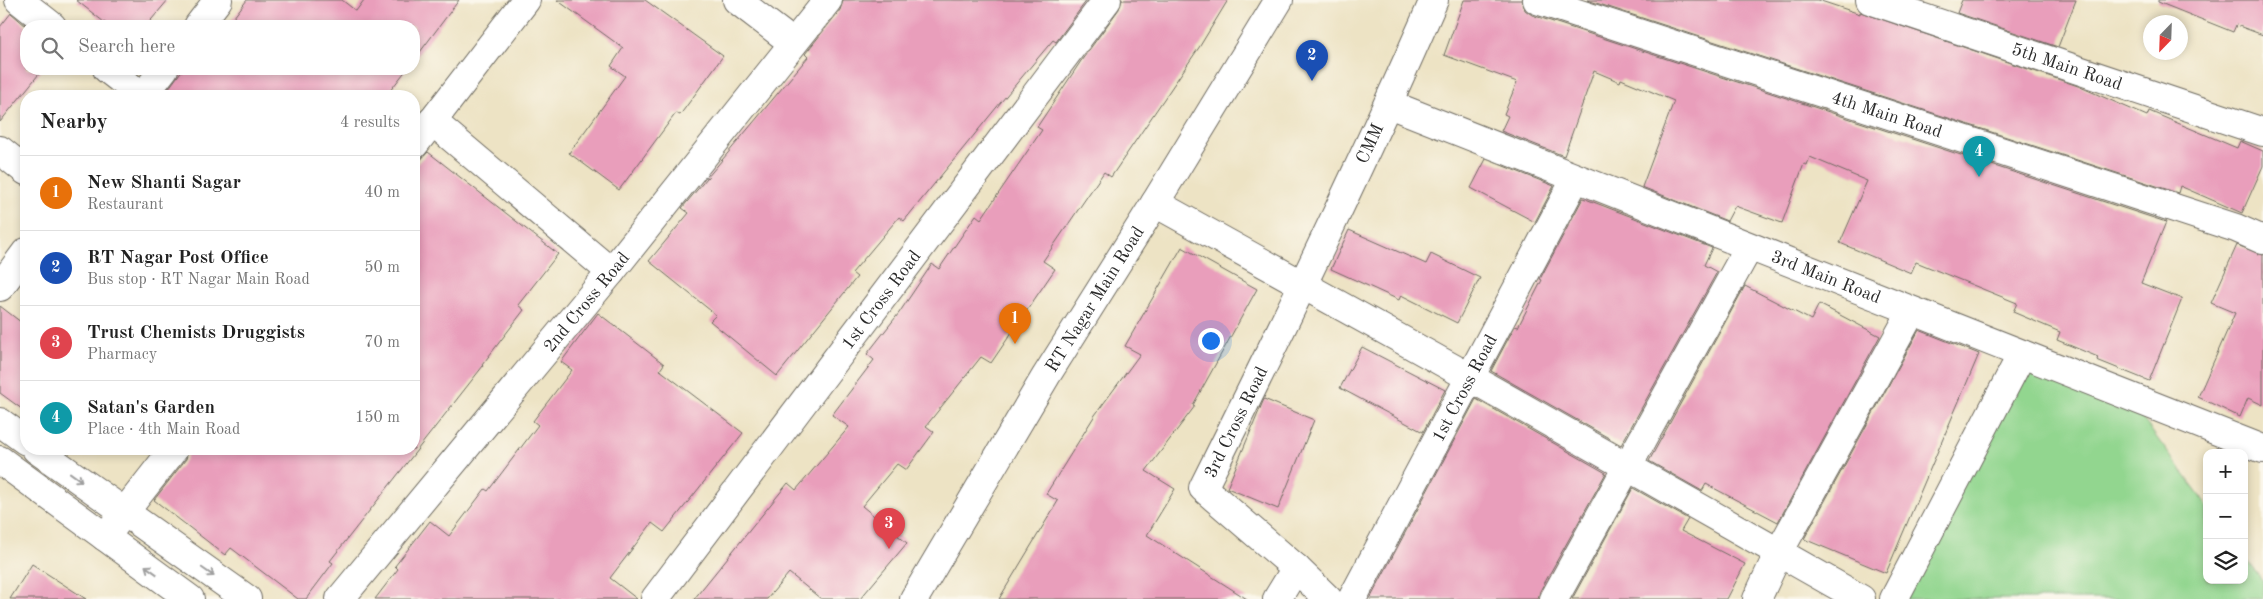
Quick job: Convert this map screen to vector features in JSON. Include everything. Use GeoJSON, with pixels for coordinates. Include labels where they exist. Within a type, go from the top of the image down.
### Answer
{"type":"FeatureCollection","features":[{"type":"Feature","properties":{"kind":"street"},"geometry":{"type":"LineString","coordinates":[[19,0],[44,20]]}},
{"type":"Feature","properties":{"kind":"street"},"geometry":{"type":"LineString","coordinates":[[203,20],[218,0]]}},
{"type":"Feature","properties":{"kind":"street"},"geometry":{"type":"LineString","coordinates":[[420,137],[526,0]]}},
{"type":"Feature","properties":{"kind":"street"},"geometry":{"type":"LineString","coordinates":[[736,0],[793,43]]}},
{"type":"Feature","properties":{"kind":"street","name":"2nd Cross Road"},"geometry":{"type":"LineString","coordinates":[[340,599],[611,272],[828,0]]}},
{"type":"Feature","properties":{"kind":"street","name":"1st Cross Road"},"geometry":{"type":"LineString","coordinates":[[655,599],[1107,0]]}},
{"type":"Feature","properties":{"kind":"street","name":"RT Nagar Main Road"},"geometry":{"type":"LineString","coordinates":[[914,599],[1046,376],[1155,204],[1279,0]]}},
{"type":"Feature","properties":{"kind":"street","name":"CMM"},"geometry":{"type":"LineString","coordinates":[[1303,287],[1434,0]]}},
{"type":"Feature","properties":{"kind":"street","name":"4th Main Road"},"geometry":{"type":"LineString","coordinates":[[1537,0],[2236,228],[2263,240]]}},
{"type":"Feature","properties":{"kind":"street","name":"5th Main Road"},"geometry":{"type":"LineString","coordinates":[[1870,0],[2263,132]]}},
{"type":"Feature","properties":{"kind":"street"},"geometry":{"type":"LineString","coordinates":[[115,75],[135,90]]}},
{"type":"Feature","properties":{"kind":"street"},"geometry":{"type":"LineString","coordinates":[[148,90],[159,75]]}},
{"type":"Feature","properties":{"kind":"street","name":"3rd Main Road"},"geometry":{"type":"LineString","coordinates":[[1388,104],[2263,449]]}},
{"type":"Feature","properties":{"kind":"street"},"geometry":{"type":"LineString","coordinates":[[432,121],[611,272]]}},
{"type":"Feature","properties":{"kind":"street"},"geometry":{"type":"LineString","coordinates":[[0,150],[20,166]]}},
{"type":"Feature","properties":{"kind":"street","name":"1st Cross Road"},"geometry":{"type":"LineString","coordinates":[[1352,599],[1576,178]]}},
{"type":"Feature","properties":{"kind":"street"},"geometry":{"type":"LineString","coordinates":[[1155,204],[1471,378],[1861,599]]}},
{"type":"Feature","properties":{"kind":"street"},"geometry":{"type":"LineString","coordinates":[[1554,599],[1749,247]]}},
{"type":"Feature","properties":{"kind":"street"},"geometry":{"type":"LineString","coordinates":[[0,288],[20,260]]}},
{"type":"Feature","properties":{"kind":"street","name":"3rd Cross Road"},"geometry":{"type":"LineString","coordinates":[[1303,287],[1203,488],[1296,568],[1328,599]]}},
{"type":"Feature","properties":{"kind":"street"},"geometry":{"type":"LineString","coordinates":[[1757,599],[1779,552],[1912,311]]}},
{"type":"Feature","properties":{"kind":"street"},"geometry":{"type":"LineString","coordinates":[[1894,599],[2022,354]]}},
{"type":"Feature","properties":{"kind":"street"},"geometry":{"type":"LineString","coordinates":[[0,422],[20,437]]}},
{"type":"Feature","properties":{"kind":"street"},"geometry":{"type":"LineString","coordinates":[[44,455],[247,599]]}},
{"type":"Feature","properties":{"kind":"street"},"geometry":{"type":"LineString","coordinates":[[105,537],[169,455]]}},
{"type":"Feature","properties":{"kind":"street"},"geometry":{"type":"LineString","coordinates":[[0,460],[190,599]]}},
{"type":"Feature","properties":{"kind":"street"},"geometry":{"type":"LineString","coordinates":[[1277,599],[1296,568]]}},
{"type":"Feature","properties":{"kind":"green space"},"geometry":{"type":"Polygon","coordinates":[[[2025,365],[2139,414],[2203,500],[2203,584],[2248,584],[2248,561],[2263,581],[2263,599],[1895,599],[2025,365]]]}},
{"type":"Feature","properties":{"kind":"building"},"geometry":{"type":"Polygon","coordinates":[[[76,0],[168,0],[151,20],[101,20],[76,0]]]}},
{"type":"Feature","properties":{"kind":"building"},"geometry":{"type":"Polygon","coordinates":[[[247,0],[342,0],[356,11],[364,0],[459,0],[420,52],[420,20],[232,20],[247,0]]]}},
{"type":"Feature","properties":{"kind":"building"},"geometry":{"type":"Polygon","coordinates":[[[557,0],[645,0],[723,56],[680,115],[676,113],[619,190],[569,153],[625,76],[611,66],[623,48],[557,0]]]}},
{"type":"Feature","properties":{"kind":"building"},"geometry":{"type":"Polygon","coordinates":[[[843,0],[1087,0],[1056,42],[1053,40],[904,221],[899,217],[852,273],[857,277],[777,376],[710,321],[716,315],[649,261],[689,213],[682,208],[808,57],[805,54],[840,10],[843,0]]]}},
{"type":"Feature","properties":{"kind":"building"},"geometry":{"type":"Polygon","coordinates":[[[1122,0],[1228,0],[1200,46],[1111,177],[1104,172],[1043,261],[1055,269],[991,363],[981,357],[926,426],[934,432],[906,470],[897,464],[862,506],[907,543],[860,599],[821,599],[789,573],[767,599],[694,599],[788,483],[796,490],[849,427],[832,415],[874,360],[867,354],[899,313],[932,264],[939,269],[976,215],[981,219],[1042,130],[1037,127],[1081,61],[1119,9],[1122,0]]]}},
{"type":"Feature","properties":{"kind":"building"},"geometry":{"type":"Polygon","coordinates":[[[1464,0],[1522,0],[1525,10],[1532,15],[2166,222],[2141,283],[2182,299],[2149,381],[2097,360],[2098,357],[2057,340],[2060,332],[2013,312],[2017,303],[1916,262],[1911,273],[1840,243],[1867,181],[1810,157],[1807,165],[1804,164],[1782,223],[1735,206],[1727,221],[1642,187],[1674,101],[1621,79],[1620,82],[1594,71],[1564,156],[1501,131],[1508,116],[1504,114],[1517,82],[1444,55],[1464,0]]]}},
{"type":"Feature","properties":{"kind":"building"},"geometry":{"type":"Polygon","coordinates":[[[1587,0],[1818,0],[1860,14],[1860,12],[2078,86],[2147,116],[2149,111],[2237,148],[2240,141],[2263,151],[2263,166],[2242,213],[2180,186],[2178,193],[1587,0]]]}},
{"type":"Feature","properties":{"kind":"building"},"geometry":{"type":"Polygon","coordinates":[[[1962,0],[2076,0],[2058,47],[1957,13],[1962,0]]]}},
{"type":"Feature","properties":{"kind":"building"},"geometry":{"type":"Polygon","coordinates":[[[2158,0],[2263,0],[2263,35],[2236,25],[2233,32],[2158,2],[2158,0]]]}},
{"type":"Feature","properties":{"kind":"building"},"geometry":{"type":"Polygon","coordinates":[[[11,13],[20,21],[20,75],[38,75],[26,90],[20,90],[20,97],[0,122],[0,27],[11,13]]]}},
{"type":"Feature","properties":{"kind":"building"},"geometry":{"type":"Polygon","coordinates":[[[179,75],[402,75],[391,90],[167,90],[179,75]]]}},
{"type":"Feature","properties":{"kind":"building"},"geometry":{"type":"Polygon","coordinates":[[[428,152],[558,254],[518,305],[524,310],[420,446],[420,161],[428,152]]]}},
{"type":"Feature","properties":{"kind":"building"},"geometry":{"type":"Polygon","coordinates":[[[1486,159],[1554,186],[1535,222],[1471,188],[1486,159]]]}},
{"type":"Feature","properties":{"kind":"building"},"geometry":{"type":"Polygon","coordinates":[[[1583,198],[1712,248],[1704,265],[1717,272],[1621,445],[1491,371],[1515,326],[1518,327],[1542,280],[1540,279],[1583,198]]]}},
{"type":"Feature","properties":{"kind":"building"},"geometry":{"type":"Polygon","coordinates":[[[1349,230],[1426,264],[1431,254],[1480,278],[1457,323],[1401,295],[1399,300],[1331,269],[1349,230]]]}},
{"type":"Feature","properties":{"kind":"building"},"geometry":{"type":"Polygon","coordinates":[[[2237,245],[2263,255],[2263,405],[2248,398],[2240,417],[2198,397],[2235,313],[2211,303],[2237,245]]]}},
{"type":"Feature","properties":{"kind":"building"},"geometry":{"type":"Polygon","coordinates":[[[1182,247],[1257,289],[1193,405],[1195,406],[1146,471],[1175,489],[1147,535],[1247,599],[999,599],[1058,501],[1046,494],[1095,415],[1140,354],[1125,346],[1182,247]]]}},
{"type":"Feature","properties":{"kind":"building"},"geometry":{"type":"Polygon","coordinates":[[[1745,286],[1811,320],[1819,304],[1880,336],[1778,522],[1706,484],[1702,491],[1649,461],[1745,286]]]}},
{"type":"Feature","properties":{"kind":"building"},"geometry":{"type":"Polygon","coordinates":[[[0,306],[20,321],[20,408],[0,393],[0,306]]]}},
{"type":"Feature","properties":{"kind":"building"},"geometry":{"type":"Polygon","coordinates":[[[598,313],[664,364],[660,370],[743,433],[664,532],[652,523],[610,578],[637,599],[375,599],[398,569],[395,566],[430,521],[449,536],[485,489],[488,491],[538,425],[533,421],[572,370],[561,362],[598,313]]]}},
{"type":"Feature","properties":{"kind":"building"},"geometry":{"type":"Polygon","coordinates":[[[1919,330],[1979,354],[1886,573],[1804,539],[1919,330]]]}},
{"type":"Feature","properties":{"kind":"building"},"geometry":{"type":"Polygon","coordinates":[[[1362,347],[1445,390],[1423,432],[1340,388],[1362,347]]]}},
{"type":"Feature","properties":{"kind":"building"},"geometry":{"type":"Polygon","coordinates":[[[1264,399],[1314,420],[1278,509],[1227,488],[1264,399]]]}},
{"type":"Feature","properties":{"kind":"building"},"geometry":{"type":"Polygon","coordinates":[[[1476,399],[1606,473],[1540,591],[1538,599],[1370,599],[1476,399]]]}},
{"type":"Feature","properties":{"kind":"building"},"geometry":{"type":"Polygon","coordinates":[[[187,455],[413,455],[330,561],[333,563],[306,599],[298,599],[231,548],[225,555],[154,500],[187,455]]]}},
{"type":"Feature","properties":{"kind":"building"},"geometry":{"type":"Polygon","coordinates":[[[1633,488],[1688,519],[1681,531],[1745,564],[1727,599],[1572,599],[1633,488]]]}},
{"type":"Feature","properties":{"kind":"building"},"geometry":{"type":"Polygon","coordinates":[[[32,564],[86,599],[10,599],[32,564]]]}},
{"type":"Feature","properties":{"kind":"place","name":"RT Nagar Post Office"},"geometry":{"type":"Point","coordinates":[1312,81]}},
{"type":"Feature","properties":{"kind":"place","name":"Satan's Garden"},"geometry":{"type":"Point","coordinates":[1979,177]}},
{"type":"Feature","properties":{"kind":"place","name":"New Shanti Sagar"},"geometry":{"type":"Point","coordinates":[1015,344]}},
{"type":"Feature","properties":{"kind":"place","name":"Trust Chemists Druggists"},"geometry":{"type":"Point","coordinates":[889,549]}}]}
